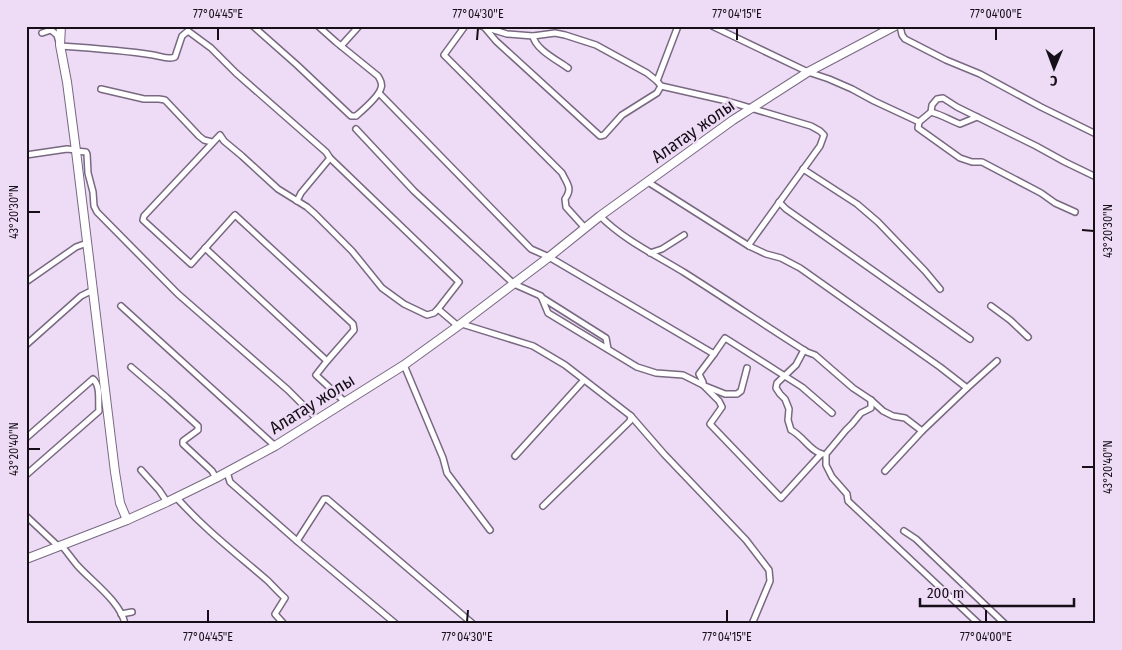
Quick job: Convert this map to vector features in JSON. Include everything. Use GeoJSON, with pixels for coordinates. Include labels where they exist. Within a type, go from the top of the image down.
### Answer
{"type":"FeatureCollection","features":[{"type":"Feature","properties":{"kind":"main road"},"geometry":{"type":"LineString","coordinates":[[61,26],[60,46],[76,151],[115,472],[120,504],[127,520]]}},
{"type":"Feature","properties":{"kind":"main road","name":"Алатау жолы"},"geometry":{"type":"LineString","coordinates":[[167,502],[275,446],[404,365],[462,324],[600,216],[733,120],[808,72],[895,26]]}},
{"type":"Feature","properties":{"kind":"main road"},"geometry":{"type":"LineString","coordinates":[[26,559],[127,520],[167,502]]}},
{"type":"Feature","properties":{"kind":"street"},"geometry":{"type":"LineString","coordinates":[[253,26],[352,116],[356,116],[379,93],[382,82],[378,76],[318,26]]}},
{"type":"Feature","properties":{"kind":"street"},"geometry":{"type":"LineString","coordinates":[[341,46],[359,26]]}},
{"type":"Feature","properties":{"kind":"street"},"geometry":{"type":"LineString","coordinates":[[465,26],[444,55],[562,173],[570,187],[569,194],[565,199],[566,207],[585,228]]}},
{"type":"Feature","properties":{"kind":"street"},"geometry":{"type":"LineString","coordinates":[[555,33],[557,26]]}},
{"type":"Feature","properties":{"kind":"street"},"geometry":{"type":"LineString","coordinates":[[657,81],[678,26]]}},
{"type":"Feature","properties":{"kind":"street"},"geometry":{"type":"LineString","coordinates":[[712,26],[808,72],[852,89],[919,122]]}},
{"type":"Feature","properties":{"kind":"street"},"geometry":{"type":"LineString","coordinates":[[900,26],[905,39],[946,60],[980,74],[1096,134]]}},
{"type":"Feature","properties":{"kind":"street"},"geometry":{"type":"LineString","coordinates":[[483,27],[600,136],[604,135],[622,115],[657,93],[661,86]]}},
{"type":"Feature","properties":{"kind":"street"},"geometry":{"type":"LineString","coordinates":[[483,27],[507,34],[533,36],[555,33],[596,45],[648,73],[661,86],[752,108],[811,126],[820,131],[824,135],[820,146],[749,246]]}},
{"type":"Feature","properties":{"kind":"street"},"geometry":{"type":"LineString","coordinates":[[42,33],[51,30],[57,35],[60,46],[84,47],[172,58],[175,56],[182,36],[188,30],[326,152],[459,282],[434,313],[427,315],[404,304],[382,288],[352,251],[307,207],[278,189],[220,135],[212,142],[144,216],[143,220],[191,264],[236,215],[353,324],[354,330],[316,375],[345,402]]}},
{"type":"Feature","properties":{"kind":"street"},"geometry":{"type":"LineString","coordinates":[[533,36],[539,48],[568,68]]}},
{"type":"Feature","properties":{"kind":"street"},"geometry":{"type":"LineString","coordinates":[[101,89],[144,99],[159,98],[164,100],[199,136],[204,140],[212,142]]}},
{"type":"Feature","properties":{"kind":"street"},"geometry":{"type":"LineString","coordinates":[[379,93],[531,249],[550,257],[714,354]]}},
{"type":"Feature","properties":{"kind":"street"},"geometry":{"type":"LineString","coordinates":[[1075,212],[1055,203],[1041,193],[982,162],[972,162],[960,158],[918,128],[919,122],[931,112],[932,105],[937,99],[942,98],[1096,177]]}},
{"type":"Feature","properties":{"kind":"street"},"geometry":{"type":"LineString","coordinates":[[931,112],[946,116],[953,122],[960,124],[977,117]]}},
{"type":"Feature","properties":{"kind":"street"},"geometry":{"type":"LineString","coordinates":[[356,129],[414,191],[517,281],[606,338],[608,349]]}},
{"type":"Feature","properties":{"kind":"street"},"geometry":{"type":"LineString","coordinates":[[26,155],[68,149],[86,152],[94,206],[97,212],[178,294],[288,390],[318,419]]}},
{"type":"Feature","properties":{"kind":"street"},"geometry":{"type":"LineString","coordinates":[[297,200],[330,158]]}},
{"type":"Feature","properties":{"kind":"street"},"geometry":{"type":"LineString","coordinates":[[803,169],[857,204],[878,222],[940,289]]}},
{"type":"Feature","properties":{"kind":"street"},"geometry":{"type":"LineString","coordinates":[[648,182],[749,246],[766,254],[781,258],[800,268],[967,388]]}},
{"type":"Feature","properties":{"kind":"street"},"geometry":{"type":"LineString","coordinates":[[779,202],[786,210],[970,339]]}},
{"type":"Feature","properties":{"kind":"street"},"geometry":{"type":"LineString","coordinates":[[600,216],[613,229],[650,253],[739,307],[804,350],[815,355],[883,412],[905,418],[922,431]]}},
{"type":"Feature","properties":{"kind":"street"},"geometry":{"type":"LineString","coordinates":[[650,253],[662,249],[684,235]]}},
{"type":"Feature","properties":{"kind":"street"},"geometry":{"type":"LineString","coordinates":[[26,282],[76,247],[87,243]]}},
{"type":"Feature","properties":{"kind":"street"},"geometry":{"type":"LineString","coordinates":[[205,248],[327,361]]}},
{"type":"Feature","properties":{"kind":"street"},"geometry":{"type":"LineString","coordinates":[[26,345],[82,296],[93,290]]}},
{"type":"Feature","properties":{"kind":"street"},"geometry":{"type":"LineString","coordinates":[[541,296],[548,314],[637,367],[656,374],[682,375],[725,394],[737,394],[741,391],[746,368]]}},
{"type":"Feature","properties":{"kind":"street"},"geometry":{"type":"LineString","coordinates":[[121,306],[275,446]]}},
{"type":"Feature","properties":{"kind":"street"},"geometry":{"type":"LineString","coordinates":[[991,306],[1028,337]]}},
{"type":"Feature","properties":{"kind":"street"},"geometry":{"type":"LineString","coordinates":[[438,309],[462,324],[533,346],[564,365],[631,416],[664,454],[746,540],[769,570],[770,581],[752,624]]}},
{"type":"Feature","properties":{"kind":"street"},"geometry":{"type":"LineString","coordinates":[[832,413],[802,387],[724,338],[699,374],[703,385],[720,401],[722,407],[710,424],[781,498],[861,413],[871,408],[871,400]]}},
{"type":"Feature","properties":{"kind":"street"},"geometry":{"type":"LineString","coordinates":[[804,350],[796,365],[777,383],[776,388],[785,399],[789,409],[788,420],[791,430],[816,452],[824,454]]}},
{"type":"Feature","properties":{"kind":"street"},"geometry":{"type":"LineString","coordinates":[[885,471],[922,431],[997,361]]}},
{"type":"Feature","properties":{"kind":"street"},"geometry":{"type":"LineString","coordinates":[[404,365],[443,458],[447,473],[490,530]]}},
{"type":"Feature","properties":{"kind":"street"},"geometry":{"type":"LineString","coordinates":[[131,367],[198,426],[198,430],[183,441],[183,444],[212,471],[216,478]]}},
{"type":"Feature","properties":{"kind":"street"},"geometry":{"type":"LineString","coordinates":[[26,438],[93,379],[97,382],[99,411],[26,475]]}},
{"type":"Feature","properties":{"kind":"street"},"geometry":{"type":"LineString","coordinates":[[515,456],[584,380]]}},
{"type":"Feature","properties":{"kind":"street"},"geometry":{"type":"LineString","coordinates":[[543,506],[630,421],[631,416]]}},
{"type":"Feature","properties":{"kind":"street"},"geometry":{"type":"LineString","coordinates":[[824,454],[826,465],[832,477],[848,494],[848,501],[979,624]]}},
{"type":"Feature","properties":{"kind":"street"},"geometry":{"type":"LineString","coordinates":[[141,470],[167,502]]}},
{"type":"Feature","properties":{"kind":"street"},"geometry":{"type":"LineString","coordinates":[[226,472],[230,482],[396,624]]}},
{"type":"Feature","properties":{"kind":"street"},"geometry":{"type":"LineString","coordinates":[[176,497],[205,527],[285,598],[275,614],[284,624]]}},
{"type":"Feature","properties":{"kind":"street"},"geometry":{"type":"LineString","coordinates":[[297,541],[324,498],[327,499],[473,624]]}},
{"type":"Feature","properties":{"kind":"street"},"geometry":{"type":"LineString","coordinates":[[26,516],[61,546],[106,594],[121,614],[125,624]]}},
{"type":"Feature","properties":{"kind":"street"},"geometry":{"type":"LineString","coordinates":[[904,531],[916,539],[1005,624]]}},
{"type":"Feature","properties":{"kind":"street"},"geometry":{"type":"LineString","coordinates":[[121,614],[132,612]]}}]}
